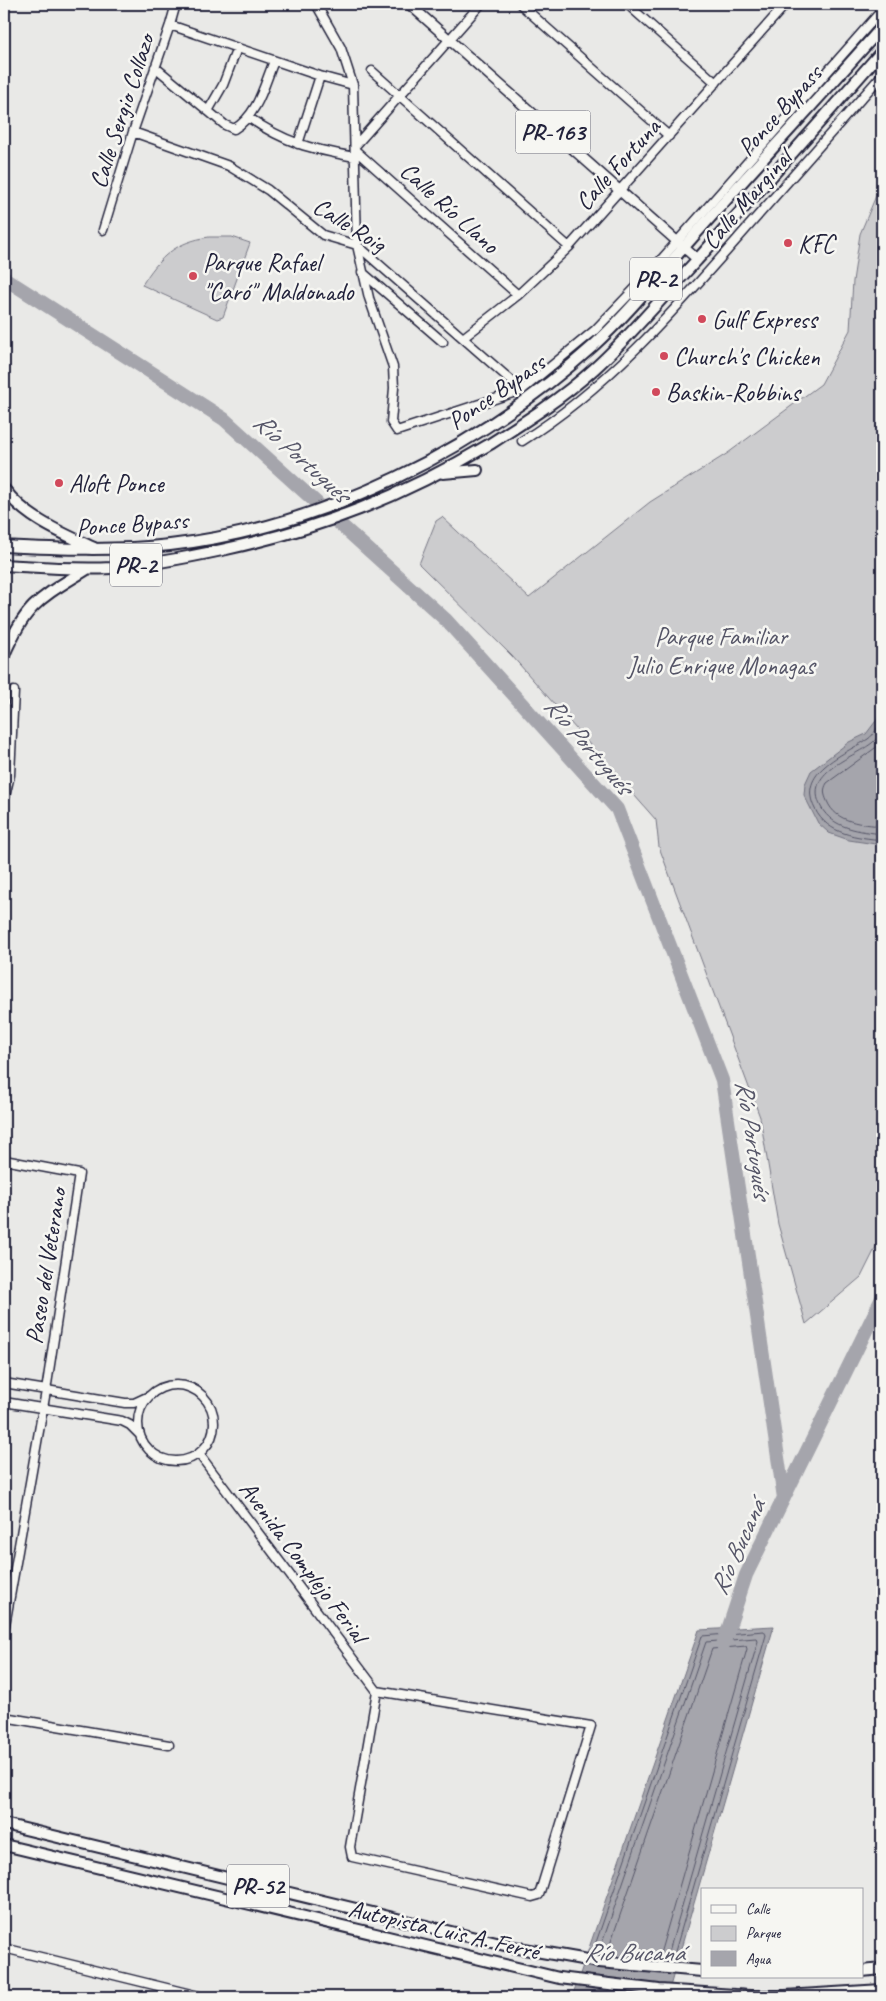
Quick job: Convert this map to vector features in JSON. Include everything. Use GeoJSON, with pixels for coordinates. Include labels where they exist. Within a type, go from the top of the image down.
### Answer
{"type":"FeatureCollection","features":[{"type":"Feature","properties":{"kind":"highway","name":"Ponce Bypass"},"geometry":{"type":"LineString","coordinates":[[4,546],[97,549],[173,544],[253,528],[335,503],[388,480],[486,428],[533,395],[592,347],[623,317],[680,245],[882,27]]}},
{"type":"Feature","properties":{"kind":"highway","name":"Ponce Bypass"},"geometry":{"type":"LineString","coordinates":[[4,566],[88,568],[178,559],[266,540],[334,519],[402,492],[437,474],[538,413],[566,393],[601,362],[697,259],[882,51]]}},
{"type":"Feature","properties":{"kind":"highway"},"geometry":{"type":"LineString","coordinates":[[437,474],[477,470]]}},
{"type":"Feature","properties":{"kind":"highway"},"geometry":{"type":"LineString","coordinates":[[4,489],[35,519],[97,549]]}},
{"type":"Feature","properties":{"kind":"highway"},"geometry":{"type":"LineString","coordinates":[[4,655],[21,621],[37,600],[88,568]]}},
{"type":"Feature","properties":{"kind":"highway","name":"Autopista Luis A. Ferré"},"geometry":{"type":"LineString","coordinates":[[4,1824],[513,1947],[600,1962],[701,1971]]}},
{"type":"Feature","properties":{"kind":"highway","name":"Autopista Luis A. Ferré"},"geometry":{"type":"LineString","coordinates":[[4,1845],[508,1967],[605,1984],[750,1996],[785,1996],[882,1990]]}},
{"type":"Feature","properties":{"kind":"highway"},"geometry":{"type":"LineString","coordinates":[[864,1971],[882,1969]]}},
{"type":"Feature","properties":{"kind":"main road","name":"PR-163"},"geometry":{"type":"LineString","coordinates":[[409,4],[697,259]]}},
{"type":"Feature","properties":{"kind":"street","name":"Calle Sergio Collazo"},"geometry":{"type":"LineString","coordinates":[[103,230],[132,132],[176,4]]}},
{"type":"Feature","properties":{"kind":"street"},"geometry":{"type":"LineString","coordinates":[[316,4],[341,48],[353,85],[357,245],[362,272],[392,367],[394,388],[391,422],[397,431],[522,390],[594,330],[680,245],[882,10]]}},
{"type":"Feature","properties":{"kind":"street"},"geometry":{"type":"LineString","coordinates":[[355,151],[400,96],[481,4]]}},
{"type":"Feature","properties":{"kind":"street"},"geometry":{"type":"LineString","coordinates":[[520,4],[670,136]]}},
{"type":"Feature","properties":{"kind":"street"},"geometry":{"type":"LineString","coordinates":[[627,4],[716,83]]}},
{"type":"Feature","properties":{"kind":"street","name":"Calle Fortuna"},"geometry":{"type":"LineString","coordinates":[[463,338],[518,295],[569,247],[786,4]]}},
{"type":"Feature","properties":{"kind":"street"},"geometry":{"type":"LineString","coordinates":[[170,25],[274,61],[353,85]]}},
{"type":"Feature","properties":{"kind":"street"},"geometry":{"type":"LineString","coordinates":[[208,111],[222,85],[237,48]]}},
{"type":"Feature","properties":{"kind":"street"},"geometry":{"type":"LineString","coordinates":[[155,67],[208,111],[234,129],[243,124],[256,106],[274,61]]}},
{"type":"Feature","properties":{"kind":"street"},"geometry":{"type":"LineString","coordinates":[[372,71],[569,247]]}},
{"type":"Feature","properties":{"kind":"street","name":"Calle Marginal"},"geometry":{"type":"LineString","coordinates":[[522,441],[564,412],[634,352],[710,270],[882,75]]}},
{"type":"Feature","properties":{"kind":"street"},"geometry":{"type":"LineString","coordinates":[[298,144],[320,76]]}},
{"type":"Feature","properties":{"kind":"street"},"geometry":{"type":"LineString","coordinates":[[248,117],[281,138],[298,144],[355,151]]}},
{"type":"Feature","properties":{"kind":"street","name":"Calle Roig"},"geometry":{"type":"LineString","coordinates":[[132,132],[229,166],[268,190],[324,235],[357,245],[522,390]]}},
{"type":"Feature","properties":{"kind":"street","name":"Calle Río Llano"},"geometry":{"type":"LineString","coordinates":[[355,151],[518,295]]}},
{"type":"Feature","properties":{"kind":"street"},"geometry":{"type":"LineString","coordinates":[[362,272],[443,342]]}},
{"type":"Feature","properties":{"kind":"street"},"geometry":{"type":"LineString","coordinates":[[601,362],[610,372]]}},
{"type":"Feature","properties":{"kind":"street"},"geometry":{"type":"LineString","coordinates":[[4,801],[10,775],[14,691]]}},
{"type":"Feature","properties":{"kind":"street","name":"Paseo del Veterano"},"geometry":{"type":"LineString","coordinates":[[4,1160],[80,1174],[46,1391],[4,1631]]}},
{"type":"Feature","properties":{"kind":"street"},"geometry":{"type":"LineString","coordinates":[[4,1384],[125,1403],[134,1403],[163,1388],[184,1386],[198,1392],[208,1402],[214,1415],[214,1430],[209,1443],[199,1454],[179,1461],[164,1459],[152,1452],[140,1435],[130,1425],[122,1421],[4,1402]]}},
{"type":"Feature","properties":{"kind":"street"},"geometry":{"type":"LineString","coordinates":[[140,1435],[139,1413],[150,1395]]}},
{"type":"Feature","properties":{"kind":"street","name":"Avenida Complejo Ferial"},"geometry":{"type":"LineString","coordinates":[[199,1454],[377,1691]]}},
{"type":"Feature","properties":{"kind":"street"},"geometry":{"type":"LineString","coordinates":[[377,1691],[591,1726],[539,1896],[532,1897],[352,1857],[350,1847],[377,1691]]}},
{"type":"Feature","properties":{"kind":"street"},"geometry":{"type":"LineString","coordinates":[[4,1717],[169,1745]]}},
{"type":"Feature","properties":{"kind":"street"},"geometry":{"type":"LineString","coordinates":[[4,1948],[185,1995],[203,1997]]}},
{"type":"Feature","properties":{"kind":"green space","name":"Parque Familiar Julio Enrique Monagas"},"geometry":{"type":"Polygon","coordinates":[[[882,185],[882,1235],[861,1277],[806,1324],[778,1224],[760,1117],[659,847],[656,820],[512,656],[419,564],[436,521],[442,517],[529,598],[650,502],[728,453],[821,384],[850,330],[853,281],[860,234],[882,185]]]}},
{"type":"Feature","properties":{"kind":"green space","name":"Parque Rafael \"Caró\" Maldonado"},"geometry":{"type":"Polygon","coordinates":[[[232,237],[250,243],[223,317],[217,319],[142,285],[155,266],[170,252],[197,239],[232,237]]]}},
{"type":"Feature","properties":{"kind":"water"},"geometry":{"type":"Polygon","coordinates":[[[882,713],[882,845],[849,840],[829,833],[818,823],[804,795],[805,784],[811,771],[849,742],[866,734],[882,713]]]}},
{"type":"Feature","properties":{"kind":"water","name":"Río Bucaná"},"geometry":{"type":"Polygon","coordinates":[[[774,1626],[667,1997],[572,1997],[699,1630],[774,1626]]]}},
{"type":"Feature","properties":{"kind":"waterway","name":"Río Portugués"},"geometry":{"type":"LineString","coordinates":[[4,278],[224,419],[446,620],[617,809],[722,1080],[784,1498]]}},
{"type":"Feature","properties":{"kind":"waterway","name":"Río Bucaná"},"geometry":{"type":"LineString","coordinates":[[723,1645],[746,1575],[882,1298]]}},
{"type":"Feature","properties":{"kind":"place","name":"KFC"},"geometry":{"type":"Point","coordinates":[788,243]}},
{"type":"Feature","properties":{"kind":"place","name":"Parque Rafael \"Caró\" Maldonado"},"geometry":{"type":"Point","coordinates":[193,276]}},
{"type":"Feature","properties":{"kind":"place","name":"Gulf Express"},"geometry":{"type":"Point","coordinates":[702,319]}},
{"type":"Feature","properties":{"kind":"place","name":"Church's Chicken"},"geometry":{"type":"Point","coordinates":[664,356]}},
{"type":"Feature","properties":{"kind":"place","name":"Baskin-Robbins"},"geometry":{"type":"Point","coordinates":[656,392]}},
{"type":"Feature","properties":{"kind":"place","name":"Aloft Ponce"},"geometry":{"type":"Point","coordinates":[59,483]}}]}
